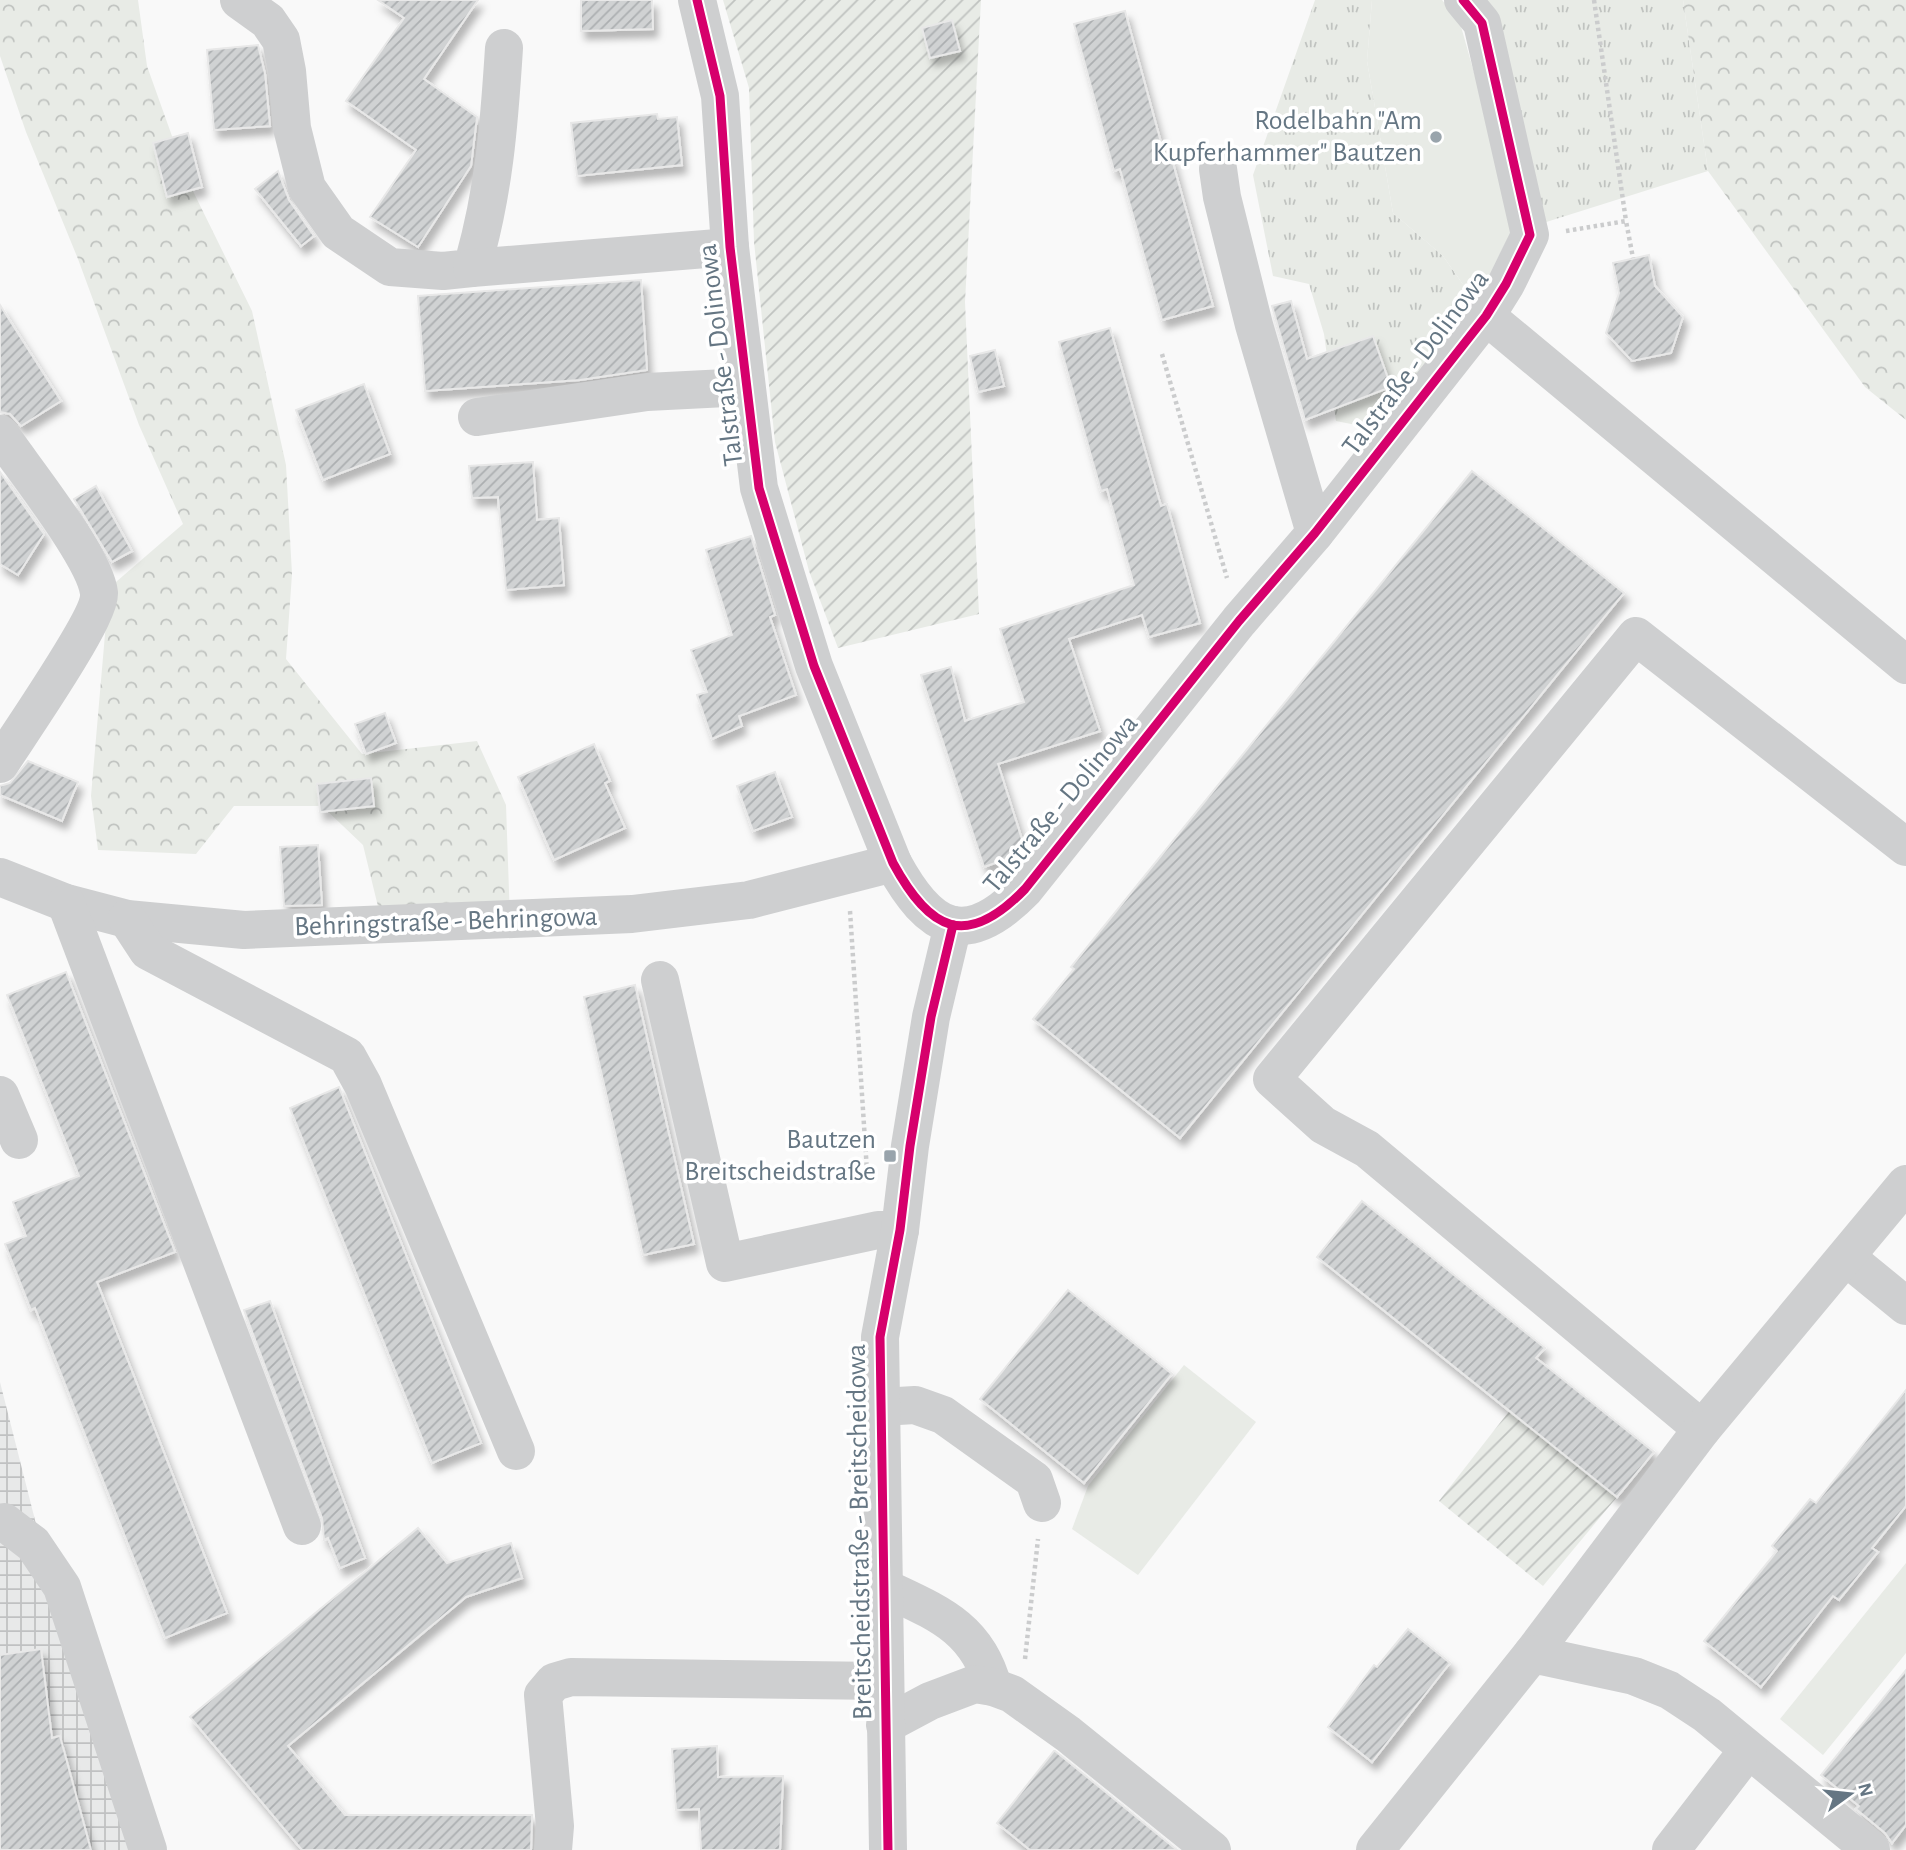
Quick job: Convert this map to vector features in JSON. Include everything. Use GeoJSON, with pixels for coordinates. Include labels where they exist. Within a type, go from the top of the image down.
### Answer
{"type":"FeatureCollection","features":[{"type":"Feature","properties":{"kind":"street","name":"Talstraße - Dolinowa"},"geometry":{"type":"LineString","coordinates":[[239,0],[268,21],[281,40],[288,71],[292,128],[307,188],[338,232],[390,267],[443,271],[730,247]]}},
{"type":"Feature","properties":{"kind":"street","name":"Talstraße - Dolinowa"},"geometry":{"type":"LineString","coordinates":[[696,0],[720,96],[730,247],[759,488],[814,666],[893,863],[910,894],[923,907],[953,925],[968,928],[1004,911],[1025,889],[1239,621],[1315,533],[1486,316],[1506,284],[1530,235],[1482,23],[1463,0]]}},
{"type":"Feature","properties":{"kind":"street"},"geometry":{"type":"LineString","coordinates":[[472,268],[486,218],[496,165],[504,48]]}},
{"type":"Feature","properties":{"kind":"street"},"geometry":{"type":"LineString","coordinates":[[1218,169],[1222,197],[1254,325],[1315,533]]}},
{"type":"Feature","properties":{"kind":"street"},"geometry":{"type":"LineString","coordinates":[[1486,316],[1906,665]]}},
{"type":"Feature","properties":{"kind":"street"},"geometry":{"type":"LineString","coordinates":[[477,417],[647,392],[746,387]]}},
{"type":"Feature","properties":{"kind":"street"},"geometry":{"type":"LineString","coordinates":[[0,434],[91,566],[99,595],[80,640],[0,764]]}},
{"type":"Feature","properties":{"kind":"street"},"geometry":{"type":"LineString","coordinates":[[1702,1429],[1367,1149],[1323,1125],[1272,1079],[1636,636],[1906,848]]}},
{"type":"Feature","properties":{"kind":"street","name":"Behringstraße - Behringowa"},"geometry":{"type":"LineString","coordinates":[[0,877],[66,903],[127,919],[244,930],[632,914],[749,900],[893,863]]}},
{"type":"Feature","properties":{"kind":"street"},"geometry":{"type":"LineString","coordinates":[[66,903],[302,1527]]}},
{"type":"Feature","properties":{"kind":"street"},"geometry":{"type":"LineString","coordinates":[[127,919],[148,951],[346,1056],[363,1084],[516,1451]]}},
{"type":"Feature","properties":{"kind":"street","name":"Breitscheidstraße - Breitscheidowa"},"geometry":{"type":"LineString","coordinates":[[888,1850],[883,1681],[880,1337],[900,1230],[910,1146],[931,1017],[953,925]]}},
{"type":"Feature","properties":{"kind":"street"},"geometry":{"type":"LineString","coordinates":[[660,981],[725,1263],[878,1230],[900,1230]]}},
{"type":"Feature","properties":{"kind":"street"},"geometry":{"type":"LineString","coordinates":[[0,1095],[19,1140]]}},
{"type":"Feature","properties":{"kind":"street"},"geometry":{"type":"LineString","coordinates":[[1375,1850],[1532,1654],[1702,1429],[1906,1184]]}},
{"type":"Feature","properties":{"kind":"street"},"geometry":{"type":"LineString","coordinates":[[1846,1257],[1906,1306]]}},
{"type":"Feature","properties":{"kind":"street"},"geometry":{"type":"LineString","coordinates":[[881,1407],[915,1405],[943,1415],[1034,1480],[1042,1503]]}},
{"type":"Feature","properties":{"kind":"street"},"geometry":{"type":"LineString","coordinates":[[0,1523],[4,1522],[33,1545],[62,1587],[148,1850]]}},
{"type":"Feature","properties":{"kind":"street"},"geometry":{"type":"LineString","coordinates":[[883,1587],[937,1613],[976,1643],[1007,1693],[1212,1850]]}},
{"type":"Feature","properties":{"kind":"street"},"geometry":{"type":"LineString","coordinates":[[1532,1654],[1634,1676],[1668,1690],[1707,1715],[1871,1850]]}},
{"type":"Feature","properties":{"kind":"street"},"geometry":{"type":"LineString","coordinates":[[553,1850],[555,1826],[543,1695],[554,1682],[571,1677],[883,1681]]}},
{"type":"Feature","properties":{"kind":"street"},"geometry":{"type":"LineString","coordinates":[[885,1725],[930,1700],[975,1684],[1007,1693]]}},
{"type":"Feature","properties":{"kind":"street"},"geometry":{"type":"LineString","coordinates":[[1671,1850],[1748,1750]]}},
{"type":"Feature","properties":{"kind":"path"},"geometry":{"type":"LineString","coordinates":[[1594,0],[1633,258]]}},
{"type":"Feature","properties":{"kind":"path"},"geometry":{"type":"LineString","coordinates":[[1565,232],[1626,221]]}},
{"type":"Feature","properties":{"kind":"path"},"geometry":{"type":"LineString","coordinates":[[1162,354],[1239,621]]}},
{"type":"Feature","properties":{"kind":"path"},"geometry":{"type":"LineString","coordinates":[[847,875],[868,1177]]}},
{"type":"Feature","properties":{"kind":"path"},"geometry":{"type":"LineString","coordinates":[[1007,1693],[1042,1503]]}},
{"type":"Feature","properties":{"kind":"shaded area"},"geometry":{"type":"Polygon","coordinates":[[[0,1382],[53,1591],[134,1850],[0,1850],[0,1382]]]}},
{"type":"Feature","properties":{"kind":"green space"},"geometry":{"type":"Polygon","coordinates":[[[0,0],[138,0],[147,66],[188,181],[252,311],[286,465],[292,574],[286,659],[362,754],[477,741],[506,805],[510,920],[383,927],[363,845],[322,806],[234,806],[196,854],[98,850],[91,796],[109,588],[183,524],[139,425],[78,259],[26,132],[0,56],[0,0]]]}},
{"type":"Feature","properties":{"kind":"green space"},"geometry":{"type":"Polygon","coordinates":[[[723,0],[981,0],[965,302],[979,614],[838,648],[809,571],[775,442],[754,242],[749,88],[723,0]]]}},
{"type":"Feature","properties":{"kind":"green space"},"geometry":{"type":"Polygon","coordinates":[[[1315,0],[1372,0],[1367,61],[1393,213],[1443,256],[1476,303],[1433,366],[1366,427],[1336,421],[1324,334],[1309,284],[1273,276],[1253,175],[1315,0]]]}},
{"type":"Feature","properties":{"kind":"green space","name":"Rodelbahn \"Am Kupferhammer\" Bautzen"},"geometry":{"type":"Polygon","coordinates":[[[1372,0],[1442,0],[1460,23],[1516,221],[1476,303],[1443,256],[1393,213],[1367,61],[1372,0]]]}},
{"type":"Feature","properties":{"kind":"green space"},"geometry":{"type":"Polygon","coordinates":[[[1481,0],[1683,0],[1708,171],[1540,224],[1481,0]]]}},
{"type":"Feature","properties":{"kind":"green space"},"geometry":{"type":"Polygon","coordinates":[[[1683,0],[1906,0],[1906,420],[1865,387],[1708,171],[1683,0]]]}},
{"type":"Feature","properties":{"kind":"green space"},"geometry":{"type":"Polygon","coordinates":[[[1184,1365],[1256,1422],[1138,1575],[1072,1529],[1088,1486],[1184,1365]]]}},
{"type":"Feature","properties":{"kind":"green space"},"geometry":{"type":"Polygon","coordinates":[[[1510,1410],[1617,1497],[1543,1586],[1439,1501],[1510,1410]]]}},
{"type":"Feature","properties":{"kind":"green space"},"geometry":{"type":"Polygon","coordinates":[[[1906,1563],[1906,1653],[1823,1755],[1780,1719],[1906,1563]]]}},
{"type":"Feature","properties":{"kind":"building"},"geometry":{"type":"Polygon","coordinates":[[[378,0],[478,0],[424,79],[477,117],[471,166],[418,247],[370,217],[416,150],[346,101],[404,18],[378,0]]]}},
{"type":"Feature","properties":{"kind":"building"},"geometry":{"type":"Polygon","coordinates":[[[581,0],[652,0],[653,29],[581,31],[581,0]]]}},
{"type":"Feature","properties":{"kind":"building"},"geometry":{"type":"Polygon","coordinates":[[[1125,11],[1165,157],[1171,156],[1213,306],[1162,320],[1120,169],[1114,171],[1074,24],[1125,11]]]}},
{"type":"Feature","properties":{"kind":"building"},"geometry":{"type":"Polygon","coordinates":[[[952,20],[960,51],[930,58],[922,28],[952,20]]]}},
{"type":"Feature","properties":{"kind":"building"},"geometry":{"type":"Polygon","coordinates":[[[258,45],[265,74],[270,126],[214,130],[207,50],[258,45]]]}},
{"type":"Feature","properties":{"kind":"building"},"geometry":{"type":"Polygon","coordinates":[[[657,114],[658,119],[677,117],[682,165],[577,176],[571,123],[657,114]]]}},
{"type":"Feature","properties":{"kind":"building"},"geometry":{"type":"Polygon","coordinates":[[[188,133],[202,187],[167,197],[153,143],[188,133]]]}},
{"type":"Feature","properties":{"kind":"building"},"geometry":{"type":"Polygon","coordinates":[[[278,171],[289,200],[314,236],[301,246],[255,189],[278,171]]]}},
{"type":"Feature","properties":{"kind":"building"},"geometry":{"type":"Polygon","coordinates":[[[1649,255],[1655,286],[1683,317],[1671,353],[1632,361],[1606,333],[1619,293],[1613,263],[1649,255]]]}},
{"type":"Feature","properties":{"kind":"building"},"geometry":{"type":"Polygon","coordinates":[[[641,280],[647,370],[580,380],[425,391],[418,296],[641,280]]]}},
{"type":"Feature","properties":{"kind":"building"},"geometry":{"type":"Polygon","coordinates":[[[1291,301],[1307,359],[1373,336],[1391,387],[1305,420],[1272,306],[1291,301]]]}},
{"type":"Feature","properties":{"kind":"building"},"geometry":{"type":"Polygon","coordinates":[[[0,305],[61,401],[21,426],[10,414],[0,412],[0,305]]]}},
{"type":"Feature","properties":{"kind":"building"},"geometry":{"type":"Polygon","coordinates":[[[1110,328],[1161,506],[1167,504],[1200,623],[1149,637],[1142,615],[1069,639],[1100,731],[998,764],[1026,852],[984,867],[921,675],[951,667],[965,721],[1024,702],[1000,629],[1134,585],[1107,489],[1101,491],[1059,342],[1110,328]]]}},
{"type":"Feature","properties":{"kind":"building"},"geometry":{"type":"Polygon","coordinates":[[[995,350],[1004,386],[978,392],[970,356],[995,350]]]}},
{"type":"Feature","properties":{"kind":"building"},"geometry":{"type":"Polygon","coordinates":[[[364,384],[390,454],[323,480],[296,410],[364,384]]]}},
{"type":"Feature","properties":{"kind":"building"},"geometry":{"type":"Polygon","coordinates":[[[533,462],[537,520],[559,518],[564,585],[506,590],[498,497],[472,498],[469,466],[533,462]]]}},
{"type":"Feature","properties":{"kind":"building"},"geometry":{"type":"Polygon","coordinates":[[[1472,471],[1624,593],[1180,1138],[1033,1019],[1074,969],[1071,967],[1472,471]]]}},
{"type":"Feature","properties":{"kind":"building"},"geometry":{"type":"Polygon","coordinates":[[[0,472],[44,534],[18,575],[0,564],[0,472]]]}},
{"type":"Feature","properties":{"kind":"building"},"geometry":{"type":"Polygon","coordinates":[[[96,486],[132,551],[112,562],[74,499],[96,486]]]}},
{"type":"Feature","properties":{"kind":"building"},"geometry":{"type":"Polygon","coordinates":[[[751,536],[775,615],[770,617],[796,695],[739,716],[742,726],[712,739],[697,695],[707,692],[691,650],[732,635],[706,550],[751,536]]]}},
{"type":"Feature","properties":{"kind":"building"},"geometry":{"type":"Polygon","coordinates":[[[385,713],[396,743],[366,754],[355,724],[385,713]]]}},
{"type":"Feature","properties":{"kind":"building"},"geometry":{"type":"Polygon","coordinates":[[[594,744],[610,781],[605,783],[625,828],[554,860],[518,777],[594,744]]]}},
{"type":"Feature","properties":{"kind":"building"},"geometry":{"type":"Polygon","coordinates":[[[28,761],[78,782],[62,821],[0,795],[0,786],[10,783],[28,761]]]}},
{"type":"Feature","properties":{"kind":"building"},"geometry":{"type":"Polygon","coordinates":[[[775,772],[792,817],[753,831],[737,786],[775,772]]]}},
{"type":"Feature","properties":{"kind":"building"},"geometry":{"type":"Polygon","coordinates":[[[371,778],[374,806],[320,812],[317,784],[371,778]]]}},
{"type":"Feature","properties":{"kind":"building"},"geometry":{"type":"Polygon","coordinates":[[[318,845],[322,905],[284,906],[280,847],[318,845]]]}},
{"type":"Feature","properties":{"kind":"building"},"geometry":{"type":"Polygon","coordinates":[[[66,972],[175,1252],[97,1282],[227,1613],[165,1638],[35,1308],[31,1310],[5,1244],[26,1236],[13,1202],[79,1176],[7,995],[66,972]]]}},
{"type":"Feature","properties":{"kind":"building"},"geometry":{"type":"Polygon","coordinates":[[[635,985],[694,1244],[643,1255],[584,997],[635,985]]]}},
{"type":"Feature","properties":{"kind":"building"},"geometry":{"type":"Polygon","coordinates":[[[339,1087],[481,1443],[432,1463],[290,1108],[339,1087]]]}},
{"type":"Feature","properties":{"kind":"building"},"geometry":{"type":"Polygon","coordinates":[[[1362,1201],[1545,1348],[1536,1358],[1654,1452],[1617,1497],[1317,1257],[1362,1201]]]}},
{"type":"Feature","properties":{"kind":"building"},"geometry":{"type":"Polygon","coordinates":[[[1068,1290],[1172,1374],[1084,1483],[980,1399],[1068,1290]]]}},
{"type":"Feature","properties":{"kind":"building"},"geometry":{"type":"Polygon","coordinates":[[[270,1301],[365,1558],[340,1568],[328,1538],[324,1540],[322,1518],[244,1310],[270,1301]]]}},
{"type":"Feature","properties":{"kind":"building"},"geometry":{"type":"Polygon","coordinates":[[[1906,1390],[1906,1506],[1872,1548],[1878,1552],[1839,1600],[1833,1596],[1761,1687],[1704,1641],[1777,1551],[1772,1546],[1810,1499],[1816,1503],[1906,1390]]]}},
{"type":"Feature","properties":{"kind":"building"},"geometry":{"type":"Polygon","coordinates":[[[418,1528],[447,1563],[511,1543],[522,1578],[466,1597],[288,1746],[345,1815],[532,1815],[531,1850],[302,1850],[190,1717],[418,1528]]]}},
{"type":"Feature","properties":{"kind":"building"},"geometry":{"type":"Polygon","coordinates":[[[1408,1629],[1450,1663],[1372,1762],[1328,1727],[1374,1665],[1377,1667],[1408,1629]]]}},
{"type":"Feature","properties":{"kind":"building"},"geometry":{"type":"Polygon","coordinates":[[[41,1649],[52,1738],[60,1736],[91,1850],[0,1850],[0,1655],[41,1649]]]}},
{"type":"Feature","properties":{"kind":"building"},"geometry":{"type":"Polygon","coordinates":[[[1906,1670],[1906,1825],[1892,1843],[1885,1833],[1856,1809],[1859,1806],[1821,1775],[1906,1670]]]}},
{"type":"Feature","properties":{"kind":"building"},"geometry":{"type":"Polygon","coordinates":[[[717,1746],[718,1777],[783,1776],[780,1850],[701,1850],[699,1809],[676,1810],[672,1749],[717,1746]]]}},
{"type":"Feature","properties":{"kind":"building"},"geometry":{"type":"Polygon","coordinates":[[[1054,1751],[1177,1850],[1030,1850],[997,1823],[1054,1751]]]}},
{"type":"Feature","properties":{"kind":"cycle path"},"geometry":{"type":"LineString","coordinates":[[697,0],[720,96],[730,247],[759,488],[814,666],[893,863],[907,886],[935,917],[951,924],[967,926],[985,920],[1004,908],[1025,889],[1239,621],[1315,533],[1486,316],[1506,284],[1530,235],[1482,23],[1463,0]]}},
{"type":"Feature","properties":{"kind":"cycle path"},"geometry":{"type":"LineString","coordinates":[[888,1850],[880,1337],[900,1230],[910,1146],[931,1017],[953,925]]}},
{"type":"Feature","properties":{"kind":"place","name":"Rodelbahn \"Am Kupferhammer\" Bautzen"},"geometry":{"type":"Point","coordinates":[1436,137]}},
{"type":"Feature","properties":{"kind":"place","name":"Bautzen Breitscheidstraße"},"geometry":{"type":"Point","coordinates":[890,1156]}}]}
